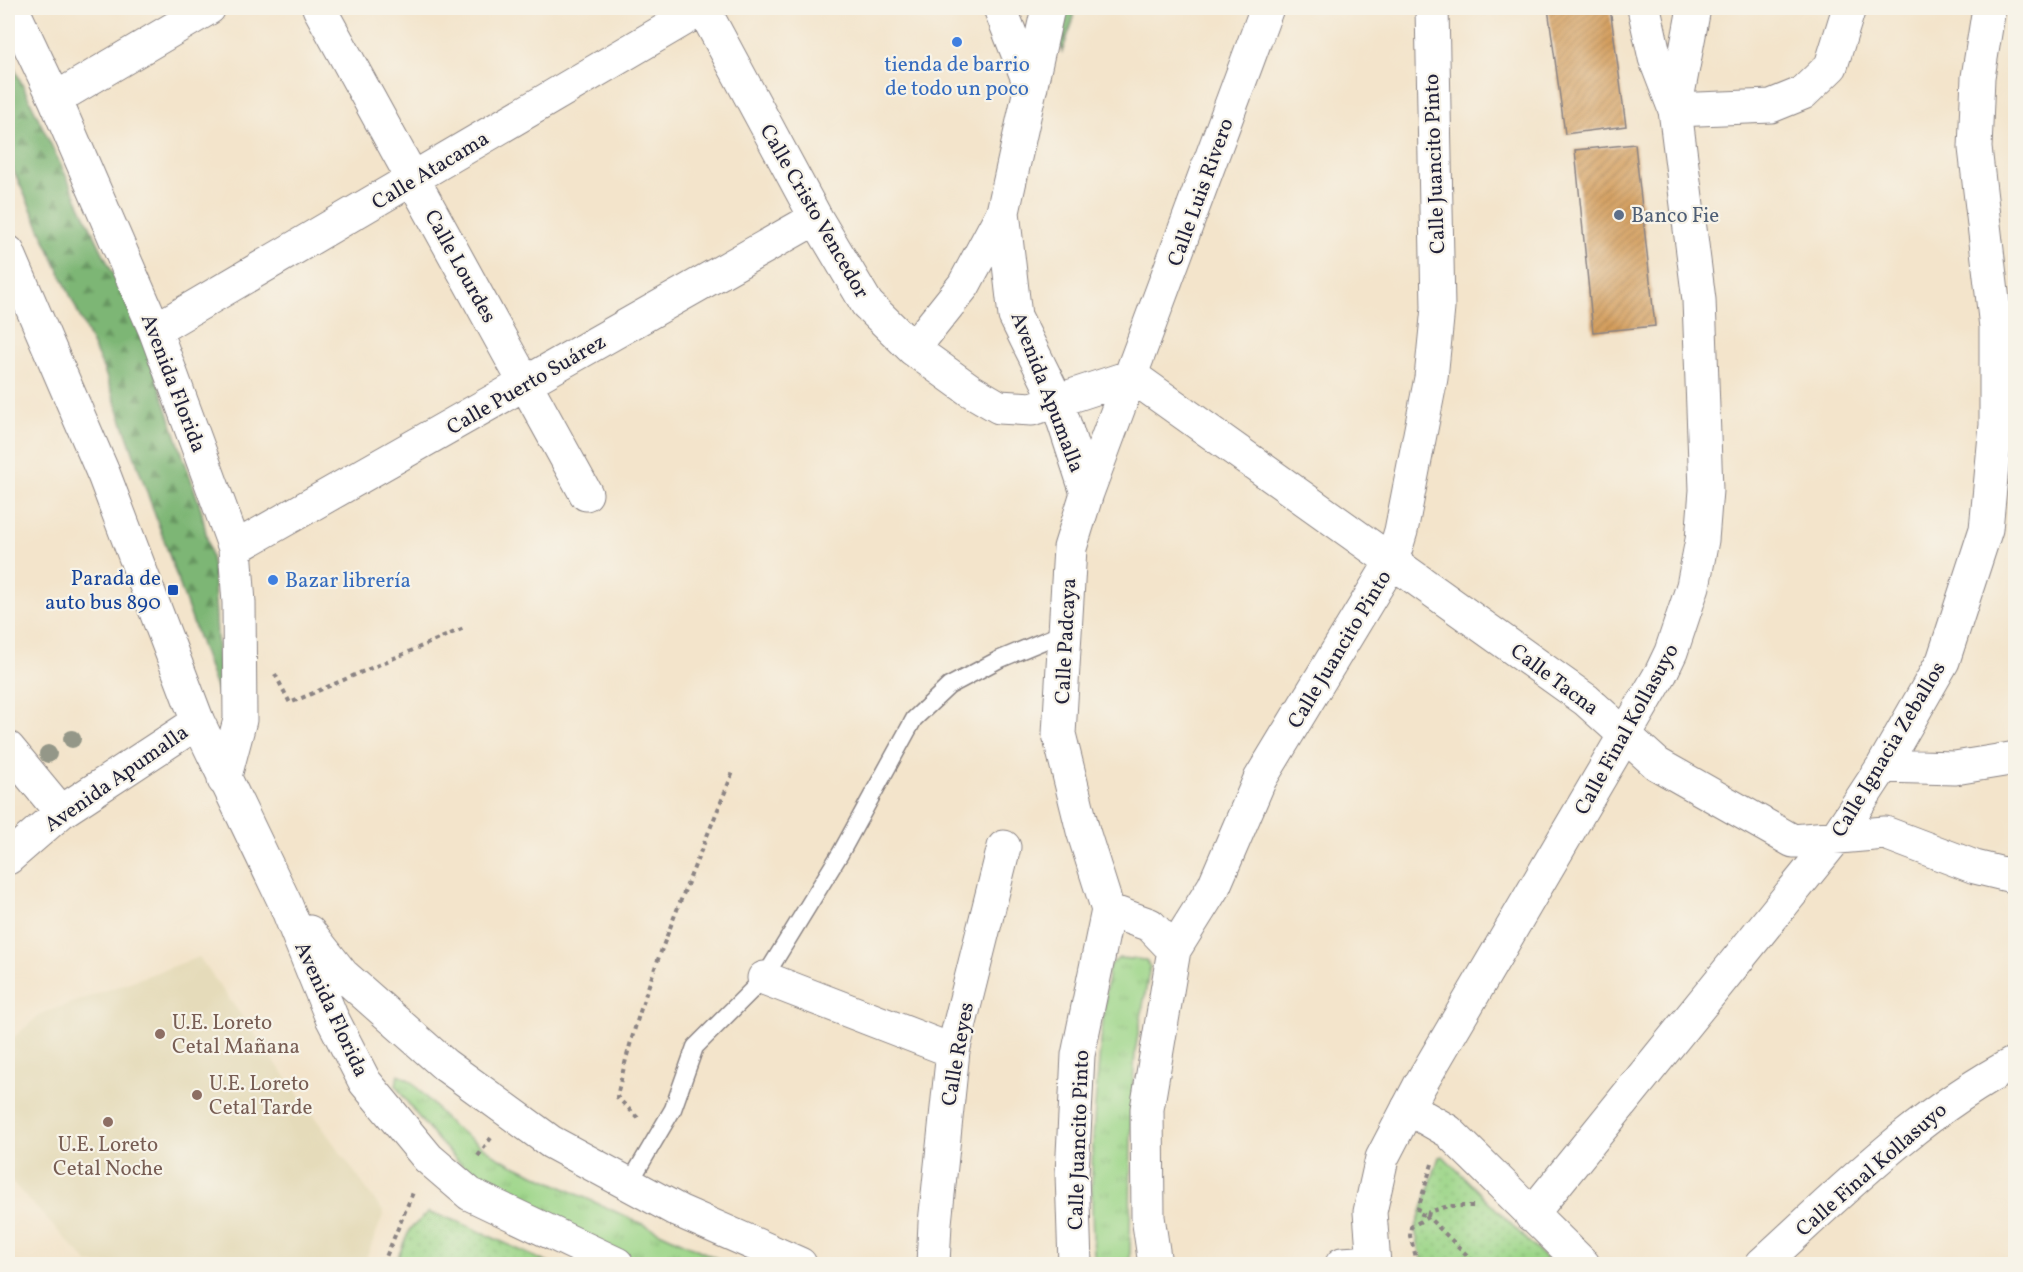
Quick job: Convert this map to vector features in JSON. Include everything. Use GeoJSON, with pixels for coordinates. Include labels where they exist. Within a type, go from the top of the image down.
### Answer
{"type":"FeatureCollection","features":[{"type":"Feature","properties":{"kind":"street","name":"Avenida Florida"},"geometry":{"type":"LineString","coordinates":[[12,8],[55,99],[156,330],[235,548],[239,603],[240,720],[225,780]]}},
{"type":"Feature","properties":{"kind":"street"},"geometry":{"type":"LineString","coordinates":[[55,99],[209,8]]}},
{"type":"Feature","properties":{"kind":"street","name":"Calle Lourdes"},"geometry":{"type":"LineString","coordinates":[[319,8],[586,494]]}},
{"type":"Feature","properties":{"kind":"street","name":"Calle Atacama"},"geometry":{"type":"LineString","coordinates":[[156,330],[703,8]]}},
{"type":"Feature","properties":{"kind":"street","name":"Calle Cristo Vencedor"},"geometry":{"type":"LineString","coordinates":[[703,8],[816,218],[867,304],[913,349],[970,390],[999,407],[1032,409],[1132,376]]}},
{"type":"Feature","properties":{"kind":"street"},"geometry":{"type":"LineString","coordinates":[[1000,8],[1031,87]]}},
{"type":"Feature","properties":{"kind":"street","name":"Avenida Apumalla"},"geometry":{"type":"LineString","coordinates":[[1048,8],[1003,212],[1015,316],[1057,401],[1087,493]]}},
{"type":"Feature","properties":{"kind":"street","name":"Calle Luis Rivero"},"geometry":{"type":"LineString","coordinates":[[1132,376],[1267,8]]}},
{"type":"Feature","properties":{"kind":"street","name":"Calle Juancito Pinto"},"geometry":{"type":"LineString","coordinates":[[1155,1264],[1148,1217],[1147,1109],[1174,950],[1214,886],[1260,779],[1392,561],[1401,531],[1431,378],[1438,308],[1432,8]]}},
{"type":"Feature","properties":{"kind":"street"},"geometry":{"type":"LineString","coordinates":[[1644,8],[1656,58],[1675,110]]}},
{"type":"Feature","properties":{"kind":"street"},"geometry":{"type":"LineString","coordinates":[[1675,110],[1694,8]]}},
{"type":"Feature","properties":{"kind":"street"},"geometry":{"type":"LineString","coordinates":[[1675,110],[1771,106],[1803,93],[1831,66],[1849,8]]}},
{"type":"Feature","properties":{"kind":"street","name":"Calle Ignacia Zeballos"},"geometry":{"type":"LineString","coordinates":[[1532,1215],[1835,839],[1883,766],[1942,661],[1986,529],[1996,425],[1996,327],[1975,148],[1978,76],[1989,8]]}},
{"type":"Feature","properties":{"kind":"street","name":"Calle Final Kollasuyo"},"geometry":{"type":"LineString","coordinates":[[1363,1264],[1370,1212],[1382,1158],[1408,1108],[1626,735],[1671,652],[1693,586],[1702,540],[1705,500],[1699,300],[1675,110]]}},
{"type":"Feature","properties":{"kind":"street"},"geometry":{"type":"LineString","coordinates":[[913,349],[964,285],[1003,212]]}},
{"type":"Feature","properties":{"kind":"street","name":"Calle Puerto Suárez"},"geometry":{"type":"LineString","coordinates":[[235,548],[816,218]]}},
{"type":"Feature","properties":{"kind":"street","name":"Avenida Florida"},"geometry":{"type":"LineString","coordinates":[[8,252],[104,475],[198,722],[285,903],[331,1016],[365,1082],[428,1158],[470,1194],[617,1264]]}},
{"type":"Feature","properties":{"kind":"street","name":"Calle Padcaya"},"geometry":{"type":"LineString","coordinates":[[1108,910],[1083,831],[1059,734],[1070,548],[1087,493],[1132,376]]}},
{"type":"Feature","properties":{"kind":"street","name":"Calle Tacna"},"geometry":{"type":"LineString","coordinates":[[1132,376],[1586,700],[1657,764],[1793,841],[1885,833],[1975,867],[2016,877]]}},
{"type":"Feature","properties":{"kind":"street","name":"Avenida Apumalla"},"geometry":{"type":"LineString","coordinates":[[8,858],[61,812],[198,722]]}},
{"type":"Feature","properties":{"kind":"street"},"geometry":{"type":"LineString","coordinates":[[8,748],[61,812]]}},
{"type":"Feature","properties":{"kind":"street"},"geometry":{"type":"LineString","coordinates":[[1883,766],[1955,768],[2016,758]]}},
{"type":"Feature","properties":{"kind":"street","name":"Calle Reyes"},"geometry":{"type":"LineString","coordinates":[[933,1264],[935,1223],[953,1051],[1004,847]]}},
{"type":"Feature","properties":{"kind":"street"},"geometry":{"type":"LineString","coordinates":[[285,903],[342,974],[445,1065],[551,1142],[679,1211],[800,1264]]}},
{"type":"Feature","properties":{"kind":"street"},"geometry":{"type":"LineString","coordinates":[[1108,910],[1150,925],[1174,950]]}},
{"type":"Feature","properties":{"kind":"street","name":"Calle Juancito Pinto"},"geometry":{"type":"LineString","coordinates":[[1075,1264],[1072,1174],[1078,1055],[1108,910]]}},
{"type":"Feature","properties":{"kind":"street"},"geometry":{"type":"LineString","coordinates":[[764,978],[953,1051]]}},
{"type":"Feature","properties":{"kind":"street","name":"Calle Final Kollasuyo"},"geometry":{"type":"LineString","coordinates":[[1762,1264],[1924,1120],[1977,1082],[2016,1062]]}},
{"type":"Feature","properties":{"kind":"street"},"geometry":{"type":"LineString","coordinates":[[1408,1108],[1448,1131],[1583,1264]]}},
{"type":"Feature","properties":{"kind":"lane"},"geometry":{"type":"LineString","coordinates":[[630,1184],[673,1108],[695,1047],[764,978],[840,854],[914,719],[949,686],[998,660],[1065,632]]}},
{"type":"Feature","properties":{"kind":"path"},"geometry":{"type":"LineString","coordinates":[[274,673],[290,703],[464,628]]}},
{"type":"Feature","properties":{"kind":"path"},"geometry":{"type":"LineString","coordinates":[[655,1140],[634,1113],[617,1097],[625,1059],[667,940],[733,772]]}},
{"type":"Feature","properties":{"kind":"path"},"geometry":{"type":"LineString","coordinates":[[458,1183],[484,1148],[507,1111]]}},
{"type":"Feature","properties":{"kind":"path"},"geometry":{"type":"LineString","coordinates":[[383,1264],[428,1158]]}},
{"type":"Feature","properties":{"kind":"path"},"geometry":{"type":"LineString","coordinates":[[1418,1264],[1410,1236],[1411,1227],[1428,1217],[1474,1262]]}},
{"type":"Feature","properties":{"kind":"shaded area"},"geometry":{"type":"Polygon","coordinates":[[[199,957],[384,1213],[364,1264],[89,1264],[8,1178],[8,1042],[41,1014],[199,957]]]}},
{"type":"Feature","properties":{"kind":"green space"},"geometry":{"type":"Polygon","coordinates":[[[1048,8],[1073,8],[1073,21],[1062,52],[1048,8]]]}},
{"type":"Feature","properties":{"kind":"green space"},"geometry":{"type":"Polygon","coordinates":[[[8,55],[140,330],[201,509],[213,567],[221,702],[104,370],[8,158],[8,55]]]}},
{"type":"Feature","properties":{"kind":"green space"},"geometry":{"type":"Polygon","coordinates":[[[1119,958],[1146,960],[1150,966],[1135,1052],[1131,1115],[1130,1264],[1095,1264],[1092,1190],[1094,1115],[1109,966],[1119,958]]]}},
{"type":"Feature","properties":{"kind":"green space"},"geometry":{"type":"Polygon","coordinates":[[[398,1074],[411,1081],[451,1125],[501,1159],[729,1264],[660,1266],[633,1263],[616,1258],[535,1219],[483,1183],[437,1139],[396,1086],[398,1074]]]}},
{"type":"Feature","properties":{"kind":"green space"},"geometry":{"type":"Polygon","coordinates":[[[1443,1156],[1551,1264],[1423,1264],[1415,1230],[1439,1157],[1443,1156]]]}},
{"type":"Feature","properties":{"kind":"green space"},"geometry":{"type":"Polygon","coordinates":[[[429,1212],[459,1222],[550,1264],[395,1264],[410,1229],[429,1212]]]}},
{"type":"Feature","properties":{"kind":"building"},"geometry":{"type":"Polygon","coordinates":[[[1548,8],[1610,8],[1626,126],[1565,134],[1548,8]]]}},
{"type":"Feature","properties":{"kind":"building"},"geometry":{"type":"Polygon","coordinates":[[[1635,144],[1655,326],[1593,332],[1575,150],[1635,144]]]}},
{"type":"Feature","properties":{"kind":"place","name":"tienda de barrio de todo un poco"},"geometry":{"type":"Point","coordinates":[957,42]}},
{"type":"Feature","properties":{"kind":"place","name":"Banco Fie"},"geometry":{"type":"Point","coordinates":[1619,215]}},
{"type":"Feature","properties":{"kind":"place","name":"Bazar librería"},"geometry":{"type":"Point","coordinates":[273,580]}},
{"type":"Feature","properties":{"kind":"place","name":"Parada de auto bus 890"},"geometry":{"type":"Point","coordinates":[173,590]}},
{"type":"Feature","properties":{"kind":"place","name":"U.E. Loreto Cetal Mañana"},"geometry":{"type":"Point","coordinates":[160,1034]}},
{"type":"Feature","properties":{"kind":"place","name":"U.E. Loreto Cetal Tarde"},"geometry":{"type":"Point","coordinates":[197,1095]}},
{"type":"Feature","properties":{"kind":"place","name":"U.E. Loreto Cetal Noche"},"geometry":{"type":"Point","coordinates":[108,1122]}}]}
